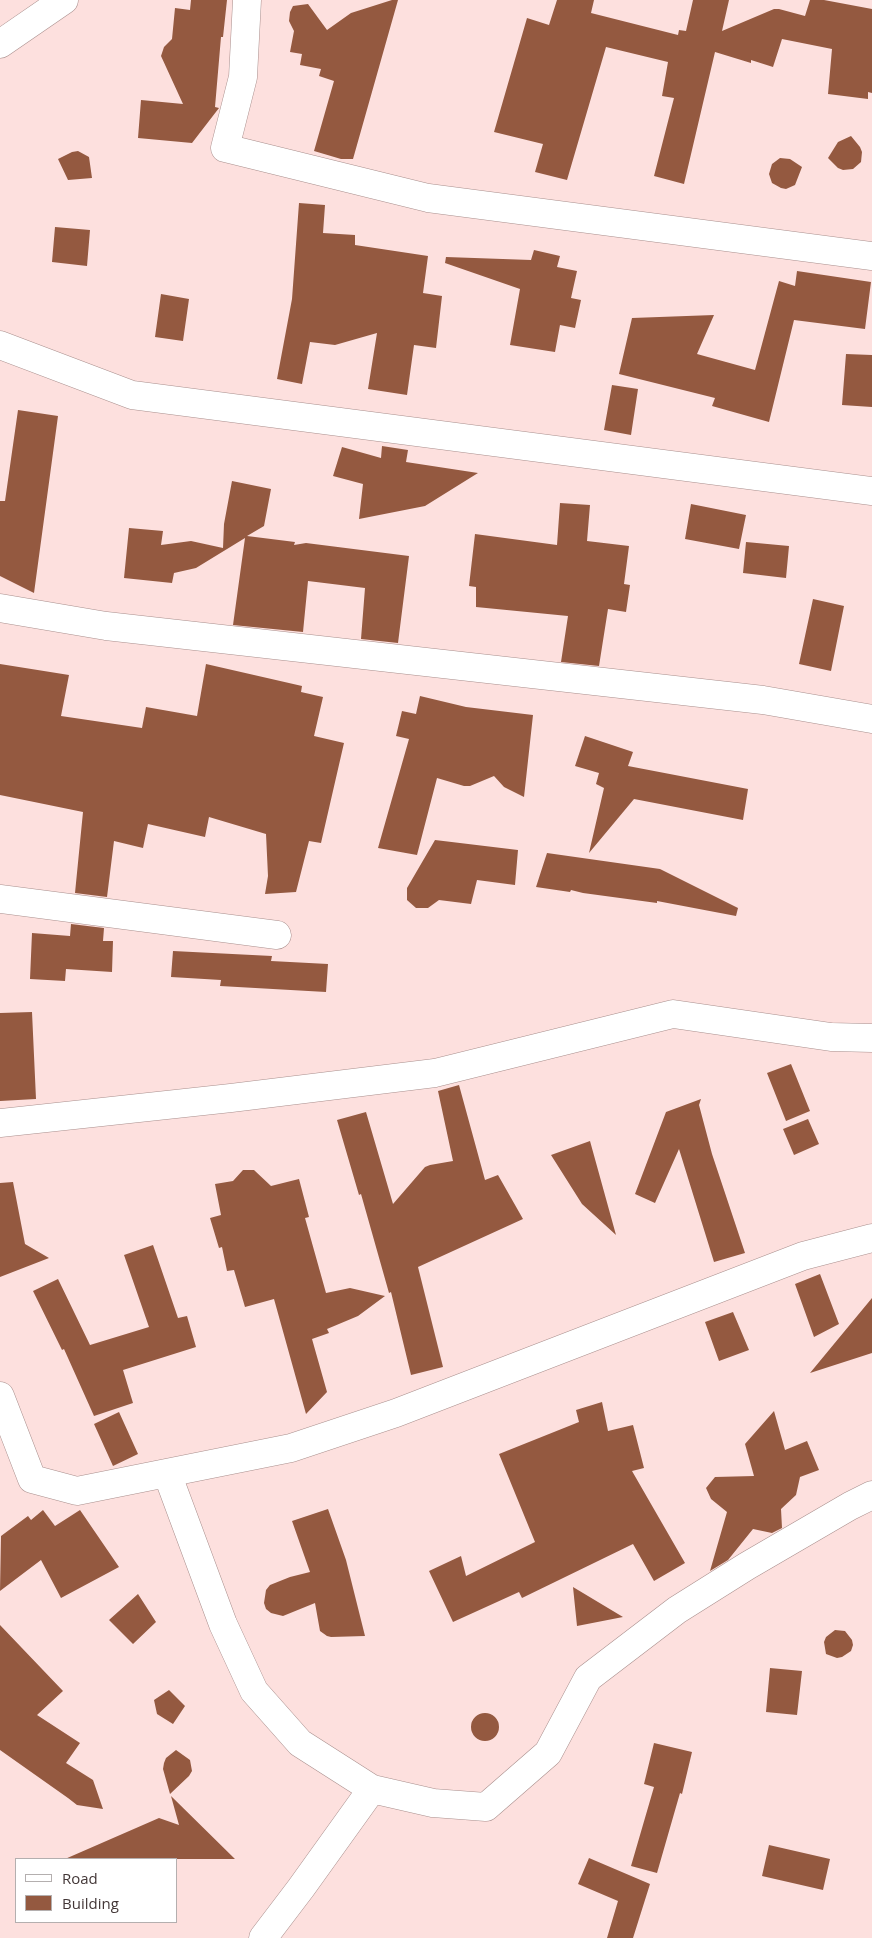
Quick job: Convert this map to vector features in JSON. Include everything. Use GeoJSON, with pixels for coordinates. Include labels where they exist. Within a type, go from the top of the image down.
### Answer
{"type":"FeatureCollection","features":[{"type":"Feature","properties":{"kind":"street"},"geometry":{"type":"LineString","coordinates":[[248,0],[243,77],[225,148],[428,198],[872,256]]}},
{"type":"Feature","properties":{"kind":"street"},"geometry":{"type":"LineString","coordinates":[[0,44],[52,3]]}},
{"type":"Feature","properties":{"kind":"street"},"geometry":{"type":"LineString","coordinates":[[0,345],[132,395],[872,491]]}},
{"type":"Feature","properties":{"kind":"street"},"geometry":{"type":"LineString","coordinates":[[0,608],[106,626],[763,700],[872,720]]}},
{"type":"Feature","properties":{"kind":"street"},"geometry":{"type":"LineString","coordinates":[[0,899],[278,935]]}},
{"type":"Feature","properties":{"kind":"street"},"geometry":{"type":"LineString","coordinates":[[0,1123],[231,1098],[435,1073],[673,1014],[831,1037],[872,1038]]}},
{"type":"Feature","properties":{"kind":"street"},"geometry":{"type":"LineString","coordinates":[[0,1396],[32,1479],[77,1491],[292,1448],[396,1413],[803,1256],[872,1238]]}},
{"type":"Feature","properties":{"kind":"street"},"geometry":{"type":"LineString","coordinates":[[168,1473],[223,1624],[254,1691],[300,1743],[372,1788],[432,1803],[486,1808],[548,1753],[588,1678],[677,1610],[850,1506],[872,1495]]}},
{"type":"Feature","properties":{"kind":"street"},"geometry":{"type":"LineString","coordinates":[[262,1938],[301,1888],[372,1788]]}},
{"type":"Feature","properties":{"kind":"building"},"geometry":{"type":"Polygon","coordinates":[[[191,0],[227,0],[223,37],[221,37],[215,107],[219,108],[192,143],[138,138],[141,100],[183,104],[161,56],[164,47],[172,39],[175,8],[190,10],[191,0]]]}},
{"type":"Feature","properties":{"kind":"building"},"geometry":{"type":"Polygon","coordinates":[[[392,0],[398,0],[353,159],[341,159],[314,151],[334,81],[319,76],[321,69],[300,65],[302,54],[290,52],[294,31],[289,21],[293,6],[308,4],[327,30],[351,13],[392,0]]]}},
{"type":"Feature","properties":{"kind":"building"},"geometry":{"type":"Polygon","coordinates":[[[557,0],[594,0],[591,13],[678,35],[679,30],[686,31],[693,0],[729,0],[722,31],[774,9],[805,16],[810,0],[824,0],[872,9],[872,93],[868,92],[868,99],[828,94],[832,49],[782,39],[773,67],[751,60],[751,63],[715,52],[684,184],[654,176],[674,98],[662,96],[668,62],[606,47],[567,180],[535,172],[543,144],[494,132],[527,18],[549,25],[557,0]]]}},
{"type":"Feature","properties":{"kind":"building"},"geometry":{"type":"Polygon","coordinates":[[[851,136],[862,152],[861,162],[853,169],[843,170],[838,168],[828,158],[838,142],[851,136]]]}},
{"type":"Feature","properties":{"kind":"building"},"geometry":{"type":"Polygon","coordinates":[[[78,151],[89,157],[92,178],[68,180],[58,159],[78,151]]]}},
{"type":"Feature","properties":{"kind":"building"},"geometry":{"type":"Polygon","coordinates":[[[780,158],[790,159],[802,167],[795,185],[786,189],[772,183],[769,174],[772,164],[780,158]]]}},
{"type":"Feature","properties":{"kind":"building"},"geometry":{"type":"Polygon","coordinates":[[[299,203],[325,205],[323,233],[355,235],[355,245],[428,256],[423,293],[442,296],[436,348],[414,345],[407,395],[368,389],[377,333],[335,345],[310,342],[302,384],[277,379],[292,299],[299,203]]]}},
{"type":"Feature","properties":{"kind":"building"},"geometry":{"type":"Polygon","coordinates":[[[55,227],[90,230],[87,266],[52,262],[55,227]]]}},
{"type":"Feature","properties":{"kind":"building"},"geometry":{"type":"Polygon","coordinates":[[[534,250],[560,256],[557,267],[577,271],[571,298],[581,300],[575,328],[560,325],[555,352],[510,345],[520,289],[445,263],[446,257],[531,260],[534,250]]]}},
{"type":"Feature","properties":{"kind":"building"},"geometry":{"type":"Polygon","coordinates":[[[797,271],[871,282],[865,329],[794,320],[769,422],[712,406],[715,398],[619,374],[632,318],[714,315],[697,354],[755,370],[779,281],[795,286],[797,271]]]}},
{"type":"Feature","properties":{"kind":"building"},"geometry":{"type":"Polygon","coordinates":[[[161,294],[189,299],[183,341],[155,337],[161,294]]]}},
{"type":"Feature","properties":{"kind":"building"},"geometry":{"type":"Polygon","coordinates":[[[846,354],[872,355],[872,407],[842,405],[846,354]]]}},
{"type":"Feature","properties":{"kind":"building"},"geometry":{"type":"Polygon","coordinates":[[[612,385],[638,389],[631,435],[604,430],[612,385]]]}},
{"type":"Feature","properties":{"kind":"building"},"geometry":{"type":"Polygon","coordinates":[[[18,410],[58,416],[34,593],[0,576],[0,501],[5,501],[18,410]]]}},
{"type":"Feature","properties":{"kind":"building"},"geometry":{"type":"Polygon","coordinates":[[[382,446],[408,450],[406,462],[478,473],[425,506],[359,519],[363,484],[333,476],[342,447],[381,458],[382,446]]]}},
{"type":"Feature","properties":{"kind":"building"},"geometry":{"type":"Polygon","coordinates":[[[232,481],[271,489],[264,526],[247,536],[295,542],[294,545],[306,543],[409,556],[398,643],[361,639],[365,588],[308,581],[303,632],[233,625],[245,538],[196,568],[174,573],[172,583],[124,578],[129,528],[163,531],[161,545],[191,541],[223,548],[224,524],[232,481]]]}},
{"type":"Feature","properties":{"kind":"building"},"geometry":{"type":"Polygon","coordinates":[[[560,503],[590,505],[587,541],[629,546],[624,584],[630,585],[626,612],[608,609],[599,666],[561,662],[568,616],[476,607],[476,587],[469,586],[475,534],[557,545],[560,503]]]}},
{"type":"Feature","properties":{"kind":"building"},"geometry":{"type":"Polygon","coordinates":[[[691,504],[746,515],[739,549],[685,539],[691,504]]]}},
{"type":"Feature","properties":{"kind":"building"},"geometry":{"type":"Polygon","coordinates":[[[746,542],[789,546],[786,578],[743,573],[746,542]]]}},
{"type":"Feature","properties":{"kind":"building"},"geometry":{"type":"Polygon","coordinates":[[[813,599],[844,606],[831,671],[799,664],[813,599]]]}},
{"type":"Feature","properties":{"kind":"building"},"geometry":{"type":"Polygon","coordinates":[[[0,664],[69,675],[61,716],[142,728],[146,707],[197,716],[206,664],[302,686],[301,692],[323,697],[314,736],[344,743],[321,843],[309,841],[296,892],[265,894],[268,876],[266,834],[209,817],[205,837],[148,824],[143,848],[114,841],[107,897],[75,893],[83,812],[0,795],[0,664]]]}},
{"type":"Feature","properties":{"kind":"building"},"geometry":{"type":"Polygon","coordinates":[[[420,696],[466,707],[533,715],[524,797],[504,787],[494,776],[470,786],[437,778],[417,855],[378,848],[409,739],[396,736],[402,711],[416,714],[420,696]]]}},
{"type":"Feature","properties":{"kind":"building"},"geometry":{"type":"Polygon","coordinates":[[[585,736],[633,752],[628,766],[748,789],[743,820],[634,799],[589,853],[604,788],[596,784],[599,773],[575,766],[585,736]]]}},
{"type":"Feature","properties":{"kind":"building"},"geometry":{"type":"Polygon","coordinates":[[[435,840],[518,850],[515,885],[477,880],[471,904],[439,900],[428,908],[416,908],[407,900],[407,888],[435,840]]]}},
{"type":"Feature","properties":{"kind":"building"},"geometry":{"type":"Polygon","coordinates":[[[547,853],[660,869],[738,908],[736,916],[657,901],[657,903],[571,890],[570,892],[536,887],[547,853]]]}},
{"type":"Feature","properties":{"kind":"building"},"geometry":{"type":"Polygon","coordinates":[[[71,924],[104,928],[103,941],[113,941],[112,972],[66,969],[65,981],[30,979],[32,933],[70,936],[71,924]]]}},
{"type":"Feature","properties":{"kind":"building"},"geometry":{"type":"Polygon","coordinates":[[[173,951],[272,956],[271,961],[328,964],[326,992],[220,986],[221,980],[171,977],[173,951]]]}},
{"type":"Feature","properties":{"kind":"building"},"geometry":{"type":"Polygon","coordinates":[[[32,1012],[36,1099],[0,1101],[0,1013],[32,1012]]]}},
{"type":"Feature","properties":{"kind":"building"},"geometry":{"type":"Polygon","coordinates":[[[791,1064],[810,1111],[786,1121],[767,1073],[791,1064]]]}},
{"type":"Feature","properties":{"kind":"building"},"geometry":{"type":"Polygon","coordinates":[[[459,1085],[485,1180],[498,1175],[523,1219],[418,1267],[443,1367],[411,1375],[391,1292],[389,1293],[361,1194],[359,1195],[337,1120],[366,1112],[393,1204],[425,1167],[453,1161],[438,1091],[459,1085]]]}},
{"type":"Feature","properties":{"kind":"building"},"geometry":{"type":"Polygon","coordinates":[[[701,1099],[699,1105],[712,1154],[745,1253],[714,1262],[679,1149],[655,1203],[635,1194],[666,1112],[701,1099]]]}},
{"type":"Feature","properties":{"kind":"building"},"geometry":{"type":"Polygon","coordinates":[[[808,1119],[819,1144],[794,1155],[783,1129],[808,1119]]]}},
{"type":"Feature","properties":{"kind":"building"},"geometry":{"type":"Polygon","coordinates":[[[590,1141],[616,1235],[582,1204],[551,1155],[590,1141]]]}},
{"type":"Feature","properties":{"kind":"building"},"geometry":{"type":"Polygon","coordinates":[[[243,1170],[254,1170],[271,1186],[299,1179],[309,1217],[305,1218],[326,1293],[350,1288],[385,1296],[358,1316],[327,1329],[329,1333],[312,1339],[327,1392],[306,1414],[274,1299],[245,1307],[234,1270],[227,1271],[222,1247],[219,1248],[210,1218],[221,1215],[215,1184],[233,1181],[243,1170]]]}},
{"type":"Feature","properties":{"kind":"building"},"geometry":{"type":"Polygon","coordinates":[[[13,1182],[25,1244],[49,1258],[0,1277],[0,1183],[13,1182]]]}},
{"type":"Feature","properties":{"kind":"building"},"geometry":{"type":"Polygon","coordinates":[[[153,1245],[178,1318],[187,1316],[196,1347],[123,1370],[133,1403],[94,1416],[64,1349],[62,1350],[33,1291],[58,1279],[90,1345],[149,1327],[124,1255],[153,1245]]]}},
{"type":"Feature","properties":{"kind":"building"},"geometry":{"type":"Polygon","coordinates":[[[820,1274],[839,1324],[814,1337],[795,1284],[820,1274]]]}},
{"type":"Feature","properties":{"kind":"building"},"geometry":{"type":"Polygon","coordinates":[[[872,1298],[872,1353],[810,1373],[872,1298]]]}},
{"type":"Feature","properties":{"kind":"building"},"geometry":{"type":"Polygon","coordinates":[[[733,1312],[749,1350],[719,1361],[705,1322],[733,1312]]]}},
{"type":"Feature","properties":{"kind":"building"},"geometry":{"type":"Polygon","coordinates":[[[602,1402],[608,1431],[633,1425],[644,1468],[632,1471],[685,1563],[654,1581],[633,1544],[522,1598],[519,1592],[453,1622],[429,1571],[461,1556],[466,1576],[535,1542],[499,1454],[579,1422],[576,1410],[602,1402]]]}},
{"type":"Feature","properties":{"kind":"building"},"geometry":{"type":"Polygon","coordinates":[[[774,1411],[785,1450],[807,1441],[819,1470],[800,1477],[796,1495],[781,1509],[782,1528],[772,1533],[753,1529],[728,1560],[710,1571],[727,1512],[711,1499],[706,1488],[715,1477],[754,1476],[745,1444],[774,1411]]]}},
{"type":"Feature","properties":{"kind":"building"},"geometry":{"type":"Polygon","coordinates":[[[119,1412],[138,1454],[113,1466],[94,1424],[119,1412]]]}},
{"type":"Feature","properties":{"kind":"building"},"geometry":{"type":"Polygon","coordinates":[[[328,1509],[346,1560],[365,1636],[327,1636],[320,1631],[315,1603],[283,1616],[271,1613],[266,1609],[264,1603],[266,1590],[270,1585],[310,1572],[292,1521],[328,1509]]]}},
{"type":"Feature","properties":{"kind":"building"},"geometry":{"type":"Polygon","coordinates":[[[43,1510],[55,1526],[80,1510],[119,1567],[61,1598],[41,1560],[0,1591],[1,1536],[28,1516],[31,1520],[43,1510]]]}},
{"type":"Feature","properties":{"kind":"building"},"geometry":{"type":"Polygon","coordinates":[[[573,1587],[623,1617],[577,1626],[573,1587]]]}},
{"type":"Feature","properties":{"kind":"building"},"geometry":{"type":"Polygon","coordinates":[[[138,1594],[156,1622],[133,1644],[109,1620],[138,1594]]]}},
{"type":"Feature","properties":{"kind":"building"},"geometry":{"type":"Polygon","coordinates":[[[0,1625],[63,1691],[37,1715],[80,1743],[66,1763],[93,1780],[103,1809],[77,1805],[0,1750],[0,1625]]]}},
{"type":"Feature","properties":{"kind":"building"},"geometry":{"type":"Polygon","coordinates":[[[835,1630],[845,1631],[852,1640],[853,1645],[851,1651],[837,1658],[826,1654],[824,1642],[826,1637],[835,1630]]]}},
{"type":"Feature","properties":{"kind":"building"},"geometry":{"type":"Polygon","coordinates":[[[770,1668],[802,1671],[797,1715],[766,1712],[770,1668]]]}},
{"type":"Feature","properties":{"kind":"building"},"geometry":{"type":"Polygon","coordinates":[[[169,1690],[185,1706],[173,1724],[157,1714],[154,1700],[169,1690]]]}},
{"type":"Feature","properties":{"kind":"building"},"geometry":{"type":"Polygon","coordinates":[[[485,1713],[495,1717],[499,1727],[495,1737],[485,1741],[475,1737],[471,1727],[475,1717],[485,1713]]]}},
{"type":"Feature","properties":{"kind":"building"},"geometry":{"type":"Polygon","coordinates":[[[654,1743],[692,1752],[682,1794],[680,1793],[657,1873],[631,1866],[654,1787],[644,1784],[654,1743]]]}},
{"type":"Feature","properties":{"kind":"building"},"geometry":{"type":"Polygon","coordinates":[[[176,1750],[190,1760],[192,1771],[170,1794],[163,1769],[166,1758],[176,1750]]]}},
{"type":"Feature","properties":{"kind":"building"},"geometry":{"type":"Polygon","coordinates":[[[171,1796],[235,1859],[67,1858],[159,1818],[179,1825],[171,1796]]]}},
{"type":"Feature","properties":{"kind":"building"},"geometry":{"type":"Polygon","coordinates":[[[769,1845],[830,1859],[823,1890],[762,1876],[769,1845]]]}},
{"type":"Feature","properties":{"kind":"building"},"geometry":{"type":"Polygon","coordinates":[[[589,1858],[650,1884],[633,1938],[607,1938],[618,1901],[578,1884],[589,1858]]]}}]}
